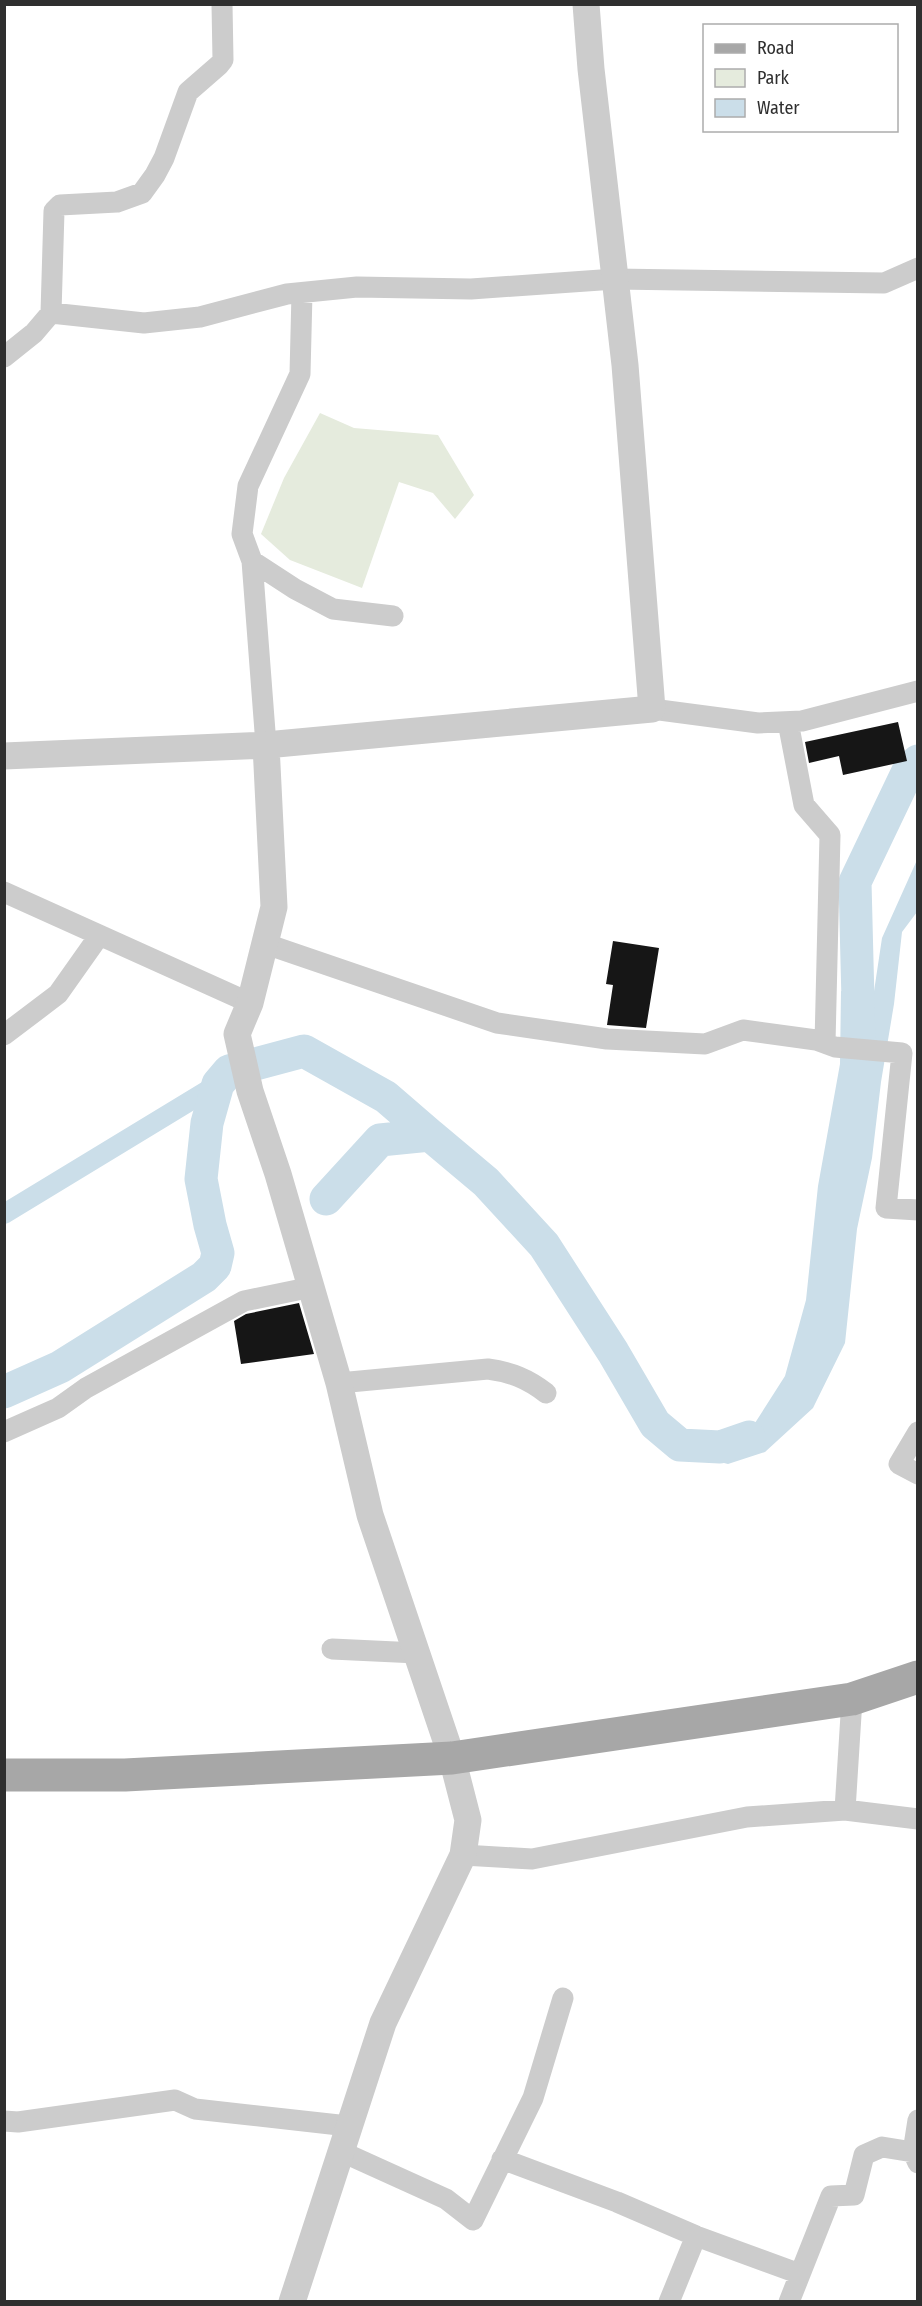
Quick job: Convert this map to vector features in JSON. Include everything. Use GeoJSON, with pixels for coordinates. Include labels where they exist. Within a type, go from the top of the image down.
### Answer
{"type":"FeatureCollection","features":[{"type":"Feature","properties":{"kind":"main road"},"geometry":{"type":"LineString","coordinates":[[4,1775],[122,1775],[452,1758],[852,1699],[918,1677]]}},
{"type":"Feature","properties":{"kind":"street"},"geometry":{"type":"LineString","coordinates":[[4,357],[34,333],[51,313],[54,211],[56,207],[117,202],[142,193],[164,158],[188,92],[223,60],[222,4]]}},
{"type":"Feature","properties":{"kind":"street"},"geometry":{"type":"LineString","coordinates":[[586,4],[591,69],[625,365],[652,709]]}},
{"type":"Feature","properties":{"kind":"street"},"geometry":{"type":"LineString","coordinates":[[51,313],[144,323],[200,317],[287,294],[357,287],[471,289],[615,279],[884,283],[918,268]]}},
{"type":"Feature","properties":{"kind":"street"},"geometry":{"type":"LineString","coordinates":[[292,2301],[382,2023],[464,1855],[468,1820],[452,1758],[370,1515],[339,1383],[278,1174],[250,1091],[237,1034],[250,1003],[274,907],[266,745],[252,561],[242,534],[248,486],[300,374],[302,292]]}},
{"type":"Feature","properties":{"kind":"street"},"geometry":{"type":"LineString","coordinates":[[252,561],[295,589],[333,609],[393,616]]}},
{"type":"Feature","properties":{"kind":"street"},"geometry":{"type":"LineString","coordinates":[[4,756],[266,745],[652,709],[758,723],[788,722],[802,721],[918,692]]}},
{"type":"Feature","properties":{"kind":"street"},"geometry":{"type":"LineString","coordinates":[[788,722],[804,805],[830,835],[830,1045]]}},
{"type":"Feature","properties":{"kind":"street"},"geometry":{"type":"LineString","coordinates":[[4,892],[250,1003]]}},
{"type":"Feature","properties":{"kind":"street"},"geometry":{"type":"LineString","coordinates":[[4,1035],[58,994],[99,936]]}},
{"type":"Feature","properties":{"kind":"street"},"geometry":{"type":"LineString","coordinates":[[266,944],[496,1023],[606,1039],[705,1044],[743,1030],[830,1045],[902,1053],[886,1208],[918,1210]]}},
{"type":"Feature","properties":{"kind":"street"},"geometry":{"type":"LineString","coordinates":[[4,1432],[58,1408],[86,1388],[244,1301],[312,1287]]}},
{"type":"Feature","properties":{"kind":"street"},"geometry":{"type":"LineString","coordinates":[[339,1383],[488,1369],[508,1372],[532,1382],[546,1393]]}},
{"type":"Feature","properties":{"kind":"street"},"geometry":{"type":"LineString","coordinates":[[918,1432],[899,1464],[918,1474]]}},
{"type":"Feature","properties":{"kind":"street"},"geometry":{"type":"LineString","coordinates":[[332,1649],[417,1653]]}},
{"type":"Feature","properties":{"kind":"street"},"geometry":{"type":"LineString","coordinates":[[845,1810],[852,1699]]}},
{"type":"Feature","properties":{"kind":"street"},"geometry":{"type":"LineString","coordinates":[[464,1855],[532,1859],[747,1817],[845,1810],[918,1819]]}},
{"type":"Feature","properties":{"kind":"street"},"geometry":{"type":"LineString","coordinates":[[4,2121],[18,2122],[175,2100],[195,2109],[344,2139],[446,2199],[473,2220],[533,2098],[563,1998]]}},
{"type":"Feature","properties":{"kind":"street"},"geometry":{"type":"LineString","coordinates":[[789,2301],[831,2196],[854,2194],[864,2155],[882,2147],[915,2157],[918,2120]]}},
{"type":"Feature","properties":{"kind":"street"},"geometry":{"type":"LineString","coordinates":[[502,2159],[617,2202],[696,2236],[800,2274]]}},
{"type":"Feature","properties":{"kind":"street"},"geometry":{"type":"LineString","coordinates":[[669,2301],[696,2236]]}},
{"type":"Feature","properties":{"kind":"green space"},"geometry":{"type":"Polygon","coordinates":[[[320,413],[354,428],[438,435],[474,495],[455,519],[433,493],[399,482],[362,588],[290,560],[261,534],[284,478],[320,413]]]}},
{"type":"Feature","properties":{"kind":"water"},"geometry":{"type":"Polygon","coordinates":[[[917,860],[917,912],[902,932],[872,1158],[857,1229],[845,1343],[813,1408],[765,1452],[728,1464],[700,1457],[713,1435],[755,1423],[785,1376],[806,1300],[818,1186],[840,1064],[841,991],[873,998],[882,938],[917,860]]]}},
{"type":"Feature","properties":{"kind":"building"},"geometry":{"type":"Polygon","coordinates":[[[898,722],[907,761],[843,775],[839,756],[809,763],[805,742],[898,722]]]}},
{"type":"Feature","properties":{"kind":"building"},"geometry":{"type":"Polygon","coordinates":[[[613,941],[659,948],[646,1028],[607,1025],[613,985],[606,984],[613,941]]]}},
{"type":"Feature","properties":{"kind":"building"},"geometry":{"type":"Polygon","coordinates":[[[299,1303],[314,1354],[241,1364],[234,1321],[246,1314],[299,1303]]]}},
{"type":"Feature","properties":{"kind":"waterway"},"geometry":{"type":"LineString","coordinates":[[859,1040],[855,882],[908,771],[918,761]]}},
{"type":"Feature","properties":{"kind":"waterway"},"geometry":{"type":"LineString","coordinates":[[4,1392],[60,1367],[204,1277],[215,1266],[218,1253],[201,1179],[207,1123],[218,1084],[229,1071],[304,1051],[386,1097],[430,1135]]}},
{"type":"Feature","properties":{"kind":"waterway"},"geometry":{"type":"LineString","coordinates":[[4,1214],[218,1084]]}},
{"type":"Feature","properties":{"kind":"waterway"},"geometry":{"type":"LineString","coordinates":[[326,1199],[380,1140],[430,1135],[486,1182],[544,1245],[613,1352],[655,1424],[680,1445],[720,1447],[749,1437]]}}]}
